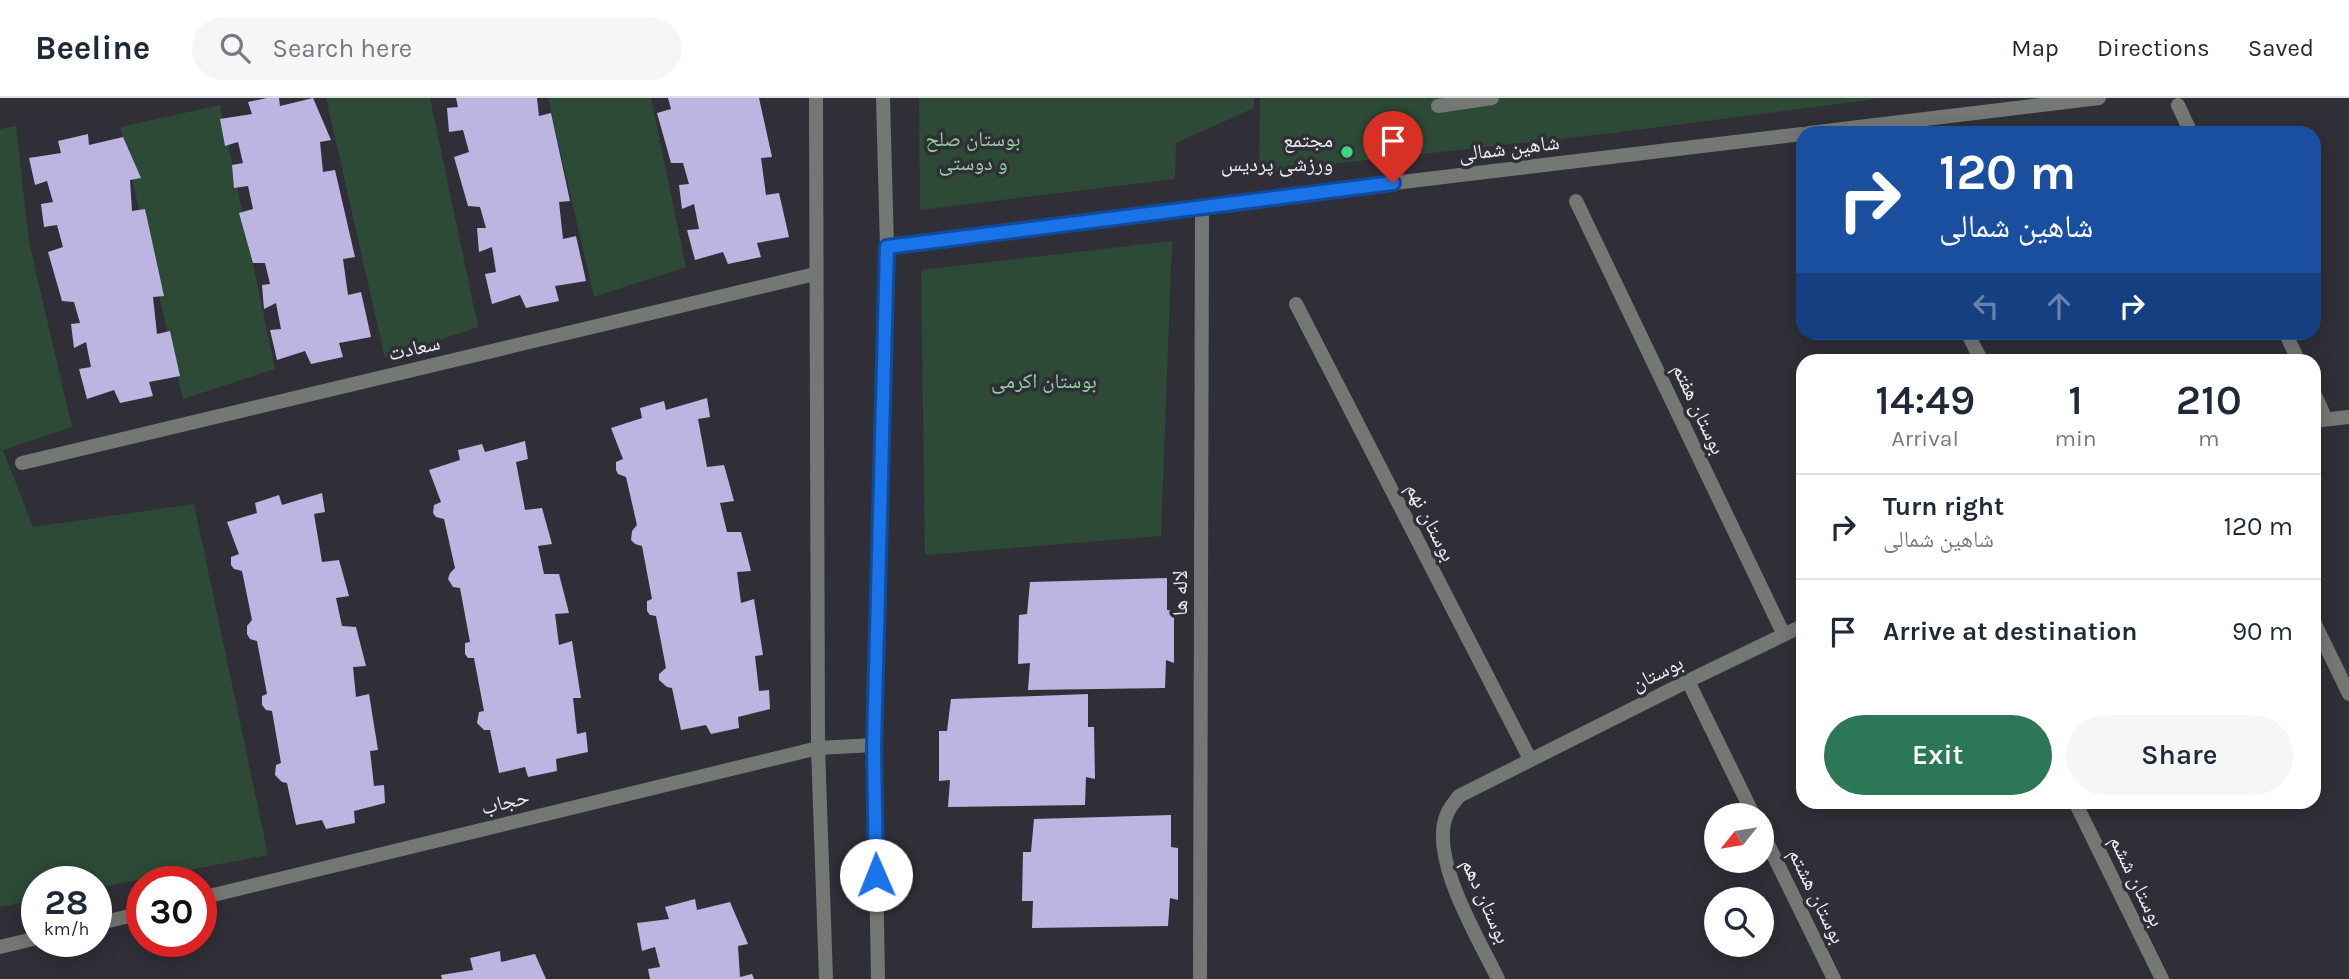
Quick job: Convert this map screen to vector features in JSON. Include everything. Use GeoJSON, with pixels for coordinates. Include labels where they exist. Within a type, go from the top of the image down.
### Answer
{"type":"FeatureCollection","features":[{"type":"Feature","properties":{"kind":"street"},"geometry":{"type":"LineString","coordinates":[[816,98],[814,274],[818,748],[826,979]]}},
{"type":"Feature","properties":{"kind":"street"},"geometry":{"type":"LineString","coordinates":[[878,979],[874,746],[887,247],[883,98]]}},
{"type":"Feature","properties":{"kind":"street"},"geometry":{"type":"LineString","coordinates":[[1438,106],[1492,98]]}},
{"type":"Feature","properties":{"kind":"street"},"geometry":{"type":"LineString","coordinates":[[1867,126],[2099,98]]}},
{"type":"Feature","properties":{"kind":"street"},"geometry":{"type":"LineString","coordinates":[[2178,105],[2188,126]]}},
{"type":"Feature","properties":{"kind":"street","name":"شاهین شمالی"},"geometry":{"type":"LineString","coordinates":[[887,247],[1796,135]]}},
{"type":"Feature","properties":{"kind":"street","name":"بوستان هفتم"},"geometry":{"type":"LineString","coordinates":[[1576,201],[1784,635]]}},
{"type":"Feature","properties":{"kind":"street","name":"لاله ها"},"geometry":{"type":"LineString","coordinates":[[1200,979],[1202,206]]}},
{"type":"Feature","properties":{"kind":"street","name":"سعادت"},"geometry":{"type":"LineString","coordinates":[[22,463],[814,274]]}},
{"type":"Feature","properties":{"kind":"street","name":"بوستان نهم"},"geometry":{"type":"LineString","coordinates":[[1296,304],[1530,759]]}},
{"type":"Feature","properties":{"kind":"street"},"geometry":{"type":"LineString","coordinates":[[2321,420],[2349,417]]}},
{"type":"Feature","properties":{"kind":"street","name":"بوستان"},"geometry":{"type":"LineString","coordinates":[[1530,759],[1796,629]]}},
{"type":"Feature","properties":{"kind":"street"},"geometry":{"type":"LineString","coordinates":[[2321,636],[2349,694]]}},
{"type":"Feature","properties":{"kind":"street"},"geometry":{"type":"LineString","coordinates":[[1689,681],[1748,803]]}},
{"type":"Feature","properties":{"kind":"street","name":"حجاب"},"geometry":{"type":"LineString","coordinates":[[217,894],[818,748],[874,746]]}},
{"type":"Feature","properties":{"kind":"street","name":"بوستان دهم"},"geometry":{"type":"LineString","coordinates":[[1498,979],[1451,882],[1444,859],[1446,814],[1460,796],[1530,759]]}},
{"type":"Feature","properties":{"kind":"street","name":"بوستان ششم"},"geometry":{"type":"LineString","coordinates":[[2078,809],[2162,979]]}},
{"type":"Feature","properties":{"kind":"street","name":"بوستان هشتم"},"geometry":{"type":"LineString","coordinates":[[1774,856],[1834,979]]}},
{"type":"Feature","properties":{"kind":"street"},"geometry":{"type":"LineString","coordinates":[[0,947],[21,942]]}},
{"type":"Feature","properties":{"kind":"green space"},"geometry":{"type":"Polygon","coordinates":[[[326,98],[430,98],[478,327],[385,358],[326,98]]]}},
{"type":"Feature","properties":{"kind":"green space"},"geometry":{"type":"Polygon","coordinates":[[[548,98],[651,98],[686,267],[594,297],[548,98]]]}},
{"type":"Feature","properties":{"kind":"green space","name":"بوستان صلح و دوستی"},"geometry":{"type":"Polygon","coordinates":[[[919,98],[1254,98],[1254,108],[1176,143],[1175,179],[920,210],[919,98]]]}},
{"type":"Feature","properties":{"kind":"green space","name":"مجتمع ورزشی پردیس"},"geometry":{"type":"Polygon","coordinates":[[[1260,98],[1884,98],[1613,133],[1259,172],[1260,98]]]}},
{"type":"Feature","properties":{"kind":"green space"},"geometry":{"type":"Polygon","coordinates":[[[220,105],[275,369],[183,399],[120,127],[220,105]]]}},
{"type":"Feature","properties":{"kind":"green space"},"geometry":{"type":"Polygon","coordinates":[[[16,126],[29,242],[72,427],[3,450],[33,527],[194,504],[268,855],[211,866],[126,866],[126,882],[112,885],[112,866],[21,866],[21,903],[0,907],[0,129],[16,126]]]}},
{"type":"Feature","properties":{"kind":"green space","name":"بوستان اکرمی"},"geometry":{"type":"Polygon","coordinates":[[[1172,241],[1161,536],[925,555],[921,270],[1172,241]]]}},
{"type":"Feature","properties":{"kind":"building"},"geometry":{"type":"Polygon","coordinates":[[[279,98],[280,106],[313,98],[331,140],[320,142],[323,172],[335,170],[355,257],[343,259],[348,295],[361,292],[371,337],[339,343],[343,357],[311,364],[305,351],[277,360],[270,330],[281,329],[276,303],[264,309],[262,285],[270,284],[265,263],[253,263],[239,213],[253,209],[248,186],[234,188],[232,165],[243,163],[238,142],[225,146],[220,119],[252,114],[248,102],[279,98]]]}},
{"type":"Feature","properties":{"kind":"building"},"geometry":{"type":"Polygon","coordinates":[[[456,98],[537,98],[539,116],[551,113],[570,201],[559,202],[563,239],[576,236],[586,281],[555,286],[559,301],[526,308],[520,295],[492,304],[485,274],[496,272],[492,247],[479,252],[477,228],[486,228],[480,207],[468,206],[454,157],[469,152],[463,130],[449,132],[447,108],[458,107],[456,98]]]}},
{"type":"Feature","properties":{"kind":"building"},"geometry":{"type":"Polygon","coordinates":[[[668,98],[759,98],[772,157],[761,158],[766,195],[779,193],[789,237],[757,243],[761,257],[728,264],[723,252],[695,260],[687,230],[699,229],[694,204],[682,209],[679,185],[689,184],[683,163],[671,163],[657,113],[671,109],[668,98]]]}},
{"type":"Feature","properties":{"kind":"building"},"geometry":{"type":"Polygon","coordinates":[[[88,134],[89,145],[123,137],[141,178],[130,180],[132,211],[145,209],[164,296],[153,297],[157,334],[170,331],[180,376],[149,382],[153,396],[120,403],[114,390],[87,399],[79,369],[91,367],[86,342],[74,348],[71,324],[80,323],[74,302],[62,301],[48,252],[63,247],[57,225],[44,227],[41,204],[53,202],[47,181],[35,185],[29,158],[61,153],[58,141],[88,134]]]}},
{"type":"Feature","properties":{"kind":"building"},"geometry":{"type":"Polygon","coordinates":[[[707,398],[710,417],[698,419],[707,467],[724,465],[734,501],[720,503],[727,532],[741,532],[751,571],[737,572],[741,603],[754,599],[763,655],[755,656],[759,691],[769,690],[770,709],[738,717],[739,728],[711,734],[706,725],[681,730],[672,688],[659,680],[659,674],[666,668],[656,616],[647,611],[647,601],[652,599],[642,546],[631,540],[632,531],[637,525],[626,477],[618,474],[616,470],[616,462],[623,459],[611,428],[642,418],[640,408],[664,401],[666,410],[707,398]]]}},
{"type":"Feature","properties":{"kind":"building"},"geometry":{"type":"Polygon","coordinates":[[[525,441],[528,459],[516,462],[525,510],[542,508],[552,544],[538,546],[544,574],[559,574],[569,613],[555,614],[559,645],[572,641],[581,698],[573,698],[577,734],[586,732],[588,752],[556,759],[557,771],[528,777],[525,767],[499,773],[490,730],[484,730],[477,723],[479,712],[484,711],[474,658],[468,658],[465,654],[465,643],[470,642],[460,588],[453,587],[448,579],[455,568],[444,519],[433,513],[434,505],[441,502],[429,470],[460,460],[458,450],[482,444],[485,452],[525,441]]]}},
{"type":"Feature","properties":{"kind":"building"},"geometry":{"type":"Polygon","coordinates":[[[322,493],[325,512],[314,514],[322,562],[339,560],[349,596],[336,598],[342,626],[356,627],[366,666],[353,667],[356,697],[369,694],[378,750],[370,751],[374,786],[384,785],[385,803],[354,811],[355,823],[326,829],[322,820],[296,825],[287,783],[275,775],[276,765],[281,763],[272,711],[266,710],[262,705],[262,696],[267,694],[257,641],[250,639],[247,634],[247,626],[252,620],[242,571],[231,565],[231,557],[239,554],[227,522],[257,513],[255,503],[279,495],[282,505],[322,493]]]}},
{"type":"Feature","properties":{"kind":"building"},"geometry":{"type":"Polygon","coordinates":[[[1167,578],[1167,610],[1174,611],[1174,663],[1166,660],[1165,688],[1028,690],[1030,663],[1018,664],[1019,615],[1027,614],[1030,582],[1167,578]]]}},
{"type":"Feature","properties":{"kind":"building"},"geometry":{"type":"Polygon","coordinates":[[[1088,694],[1088,727],[1094,727],[1095,779],[1086,777],[1085,805],[948,807],[950,780],[939,781],[939,731],[947,731],[951,699],[1088,694]]]}},
{"type":"Feature","properties":{"kind":"building"},"geometry":{"type":"Polygon","coordinates":[[[1171,815],[1171,847],[1178,848],[1178,900],[1170,898],[1168,926],[1032,928],[1033,901],[1022,901],[1023,852],[1031,852],[1034,819],[1171,815]]]}},
{"type":"Feature","properties":{"kind":"building"},"geometry":{"type":"Polygon","coordinates":[[[695,899],[697,910],[730,902],[748,944],[738,946],[740,977],[752,974],[754,979],[650,979],[648,969],[660,967],[655,947],[642,951],[637,923],[669,919],[665,907],[695,899]]]}},
{"type":"Feature","properties":{"kind":"building"},"geometry":{"type":"Polygon","coordinates":[[[500,951],[501,962],[535,954],[546,979],[442,979],[441,975],[473,970],[470,958],[500,951]]]}},
{"type":"Feature","properties":{"kind":"place","name":"مجتمع ورزشی پردیس"},"geometry":{"type":"Point","coordinates":[1347,152]}},
{"type":"Feature","properties":{"kind":"route"},"geometry":{"type":"LineString","coordinates":[[876,875],[874,746],[887,247],[1393,183]]}}]}
